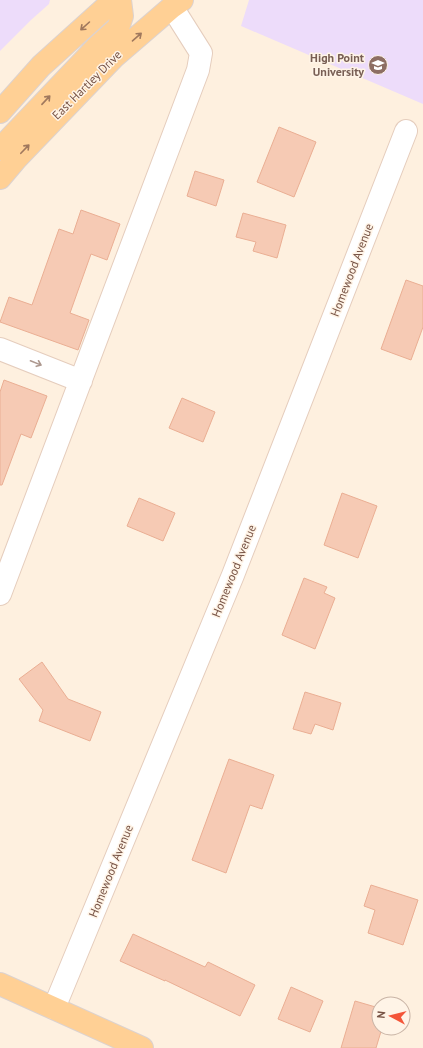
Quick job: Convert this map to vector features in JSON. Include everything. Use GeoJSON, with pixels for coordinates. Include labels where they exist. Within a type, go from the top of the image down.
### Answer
{"type":"FeatureCollection","features":[{"type":"Feature","properties":{"kind":"main road"},"geometry":{"type":"LineString","coordinates":[[0,112],[41,66],[114,0]]}},
{"type":"Feature","properties":{"kind":"main road"},"geometry":{"type":"LineString","coordinates":[[0,149],[96,48],[118,28],[122,16],[120,0]]}},
{"type":"Feature","properties":{"kind":"main road","name":"East Hartley Drive"},"geometry":{"type":"LineString","coordinates":[[0,178],[16,158],[114,57],[175,2]]}},
{"type":"Feature","properties":{"kind":"main road"},"geometry":{"type":"LineString","coordinates":[[0,984],[142,1048]]}},
{"type":"Feature","properties":{"kind":"street"},"geometry":{"type":"LineString","coordinates":[[0,594],[198,70],[201,54],[175,2]]}},
{"type":"Feature","properties":{"kind":"street","name":"Homewood Avenue"},"geometry":{"type":"LineString","coordinates":[[54,1008],[233,575],[406,132]]}},
{"type":"Feature","properties":{"kind":"street"},"geometry":{"type":"LineString","coordinates":[[0,349],[81,381]]}},
{"type":"Feature","properties":{"kind":"shaded area"},"geometry":{"type":"Polygon","coordinates":[[[0,0],[50,0],[49,4],[0,51],[0,0]]]}},
{"type":"Feature","properties":{"kind":"shaded area","name":"High Point University"},"geometry":{"type":"Polygon","coordinates":[[[249,0],[423,0],[423,104],[241,26],[249,0]]]}},
{"type":"Feature","properties":{"kind":"building"},"geometry":{"type":"Polygon","coordinates":[[[279,127],[316,142],[294,197],[257,182],[279,127]]]}},
{"type":"Feature","properties":{"kind":"building"},"geometry":{"type":"Polygon","coordinates":[[[195,171],[224,180],[216,206],[187,196],[195,171]]]}},
{"type":"Feature","properties":{"kind":"building"},"geometry":{"type":"Polygon","coordinates":[[[81,210],[120,224],[107,260],[91,254],[70,313],[89,320],[78,350],[0,322],[9,297],[32,305],[59,229],[73,234],[81,210]]]}},
{"type":"Feature","properties":{"kind":"building"},"geometry":{"type":"Polygon","coordinates":[[[243,213],[286,225],[277,258],[253,251],[256,242],[236,237],[243,213]]]}},
{"type":"Feature","properties":{"kind":"building"},"geometry":{"type":"Polygon","coordinates":[[[406,280],[423,286],[423,327],[411,360],[381,349],[406,280]]]}},
{"type":"Feature","properties":{"kind":"building"},"geometry":{"type":"Polygon","coordinates":[[[4,380],[47,396],[31,438],[21,434],[2,485],[0,485],[0,392],[4,380]]]}},
{"type":"Feature","properties":{"kind":"building"},"geometry":{"type":"Polygon","coordinates":[[[182,398],[215,412],[203,442],[169,428],[182,398]]]}},
{"type":"Feature","properties":{"kind":"building"},"geometry":{"type":"Polygon","coordinates":[[[342,493],[377,506],[358,558],[324,545],[342,493]]]}},
{"type":"Feature","properties":{"kind":"building"},"geometry":{"type":"Polygon","coordinates":[[[139,498],[175,513],[163,541],[127,526],[139,498]]]}},
{"type":"Feature","properties":{"kind":"building"},"geometry":{"type":"Polygon","coordinates":[[[304,578],[327,587],[324,593],[335,598],[315,649],[282,635],[304,578]]]}},
{"type":"Feature","properties":{"kind":"building"},"geometry":{"type":"Polygon","coordinates":[[[42,662],[68,699],[101,712],[90,741],[39,721],[43,710],[19,679],[42,662]]]}},
{"type":"Feature","properties":{"kind":"building"},"geometry":{"type":"Polygon","coordinates":[[[305,692],[341,703],[333,730],[315,724],[311,734],[293,729],[305,692]]]}},
{"type":"Feature","properties":{"kind":"building"},"geometry":{"type":"Polygon","coordinates":[[[229,759],[274,775],[262,809],[250,805],[226,873],[192,860],[229,759]]]}},
{"type":"Feature","properties":{"kind":"building"},"geometry":{"type":"Polygon","coordinates":[[[371,885],[418,900],[403,945],[368,933],[375,910],[364,906],[371,885]]]}},
{"type":"Feature","properties":{"kind":"building"},"geometry":{"type":"Polygon","coordinates":[[[133,934],[205,967],[208,962],[255,985],[240,1016],[165,980],[120,961],[133,934]]]}},
{"type":"Feature","properties":{"kind":"building"},"geometry":{"type":"Polygon","coordinates":[[[291,987],[323,1001],[310,1032],[278,1019],[291,987]]]}},
{"type":"Feature","properties":{"kind":"building"},"geometry":{"type":"Polygon","coordinates":[[[355,1001],[371,1006],[371,1036],[380,1036],[376,1048],[341,1048],[355,1001]]]}},
{"type":"Feature","properties":{"kind":"place","name":"High Point University"},"geometry":{"type":"Point","coordinates":[378,65]}}]}
